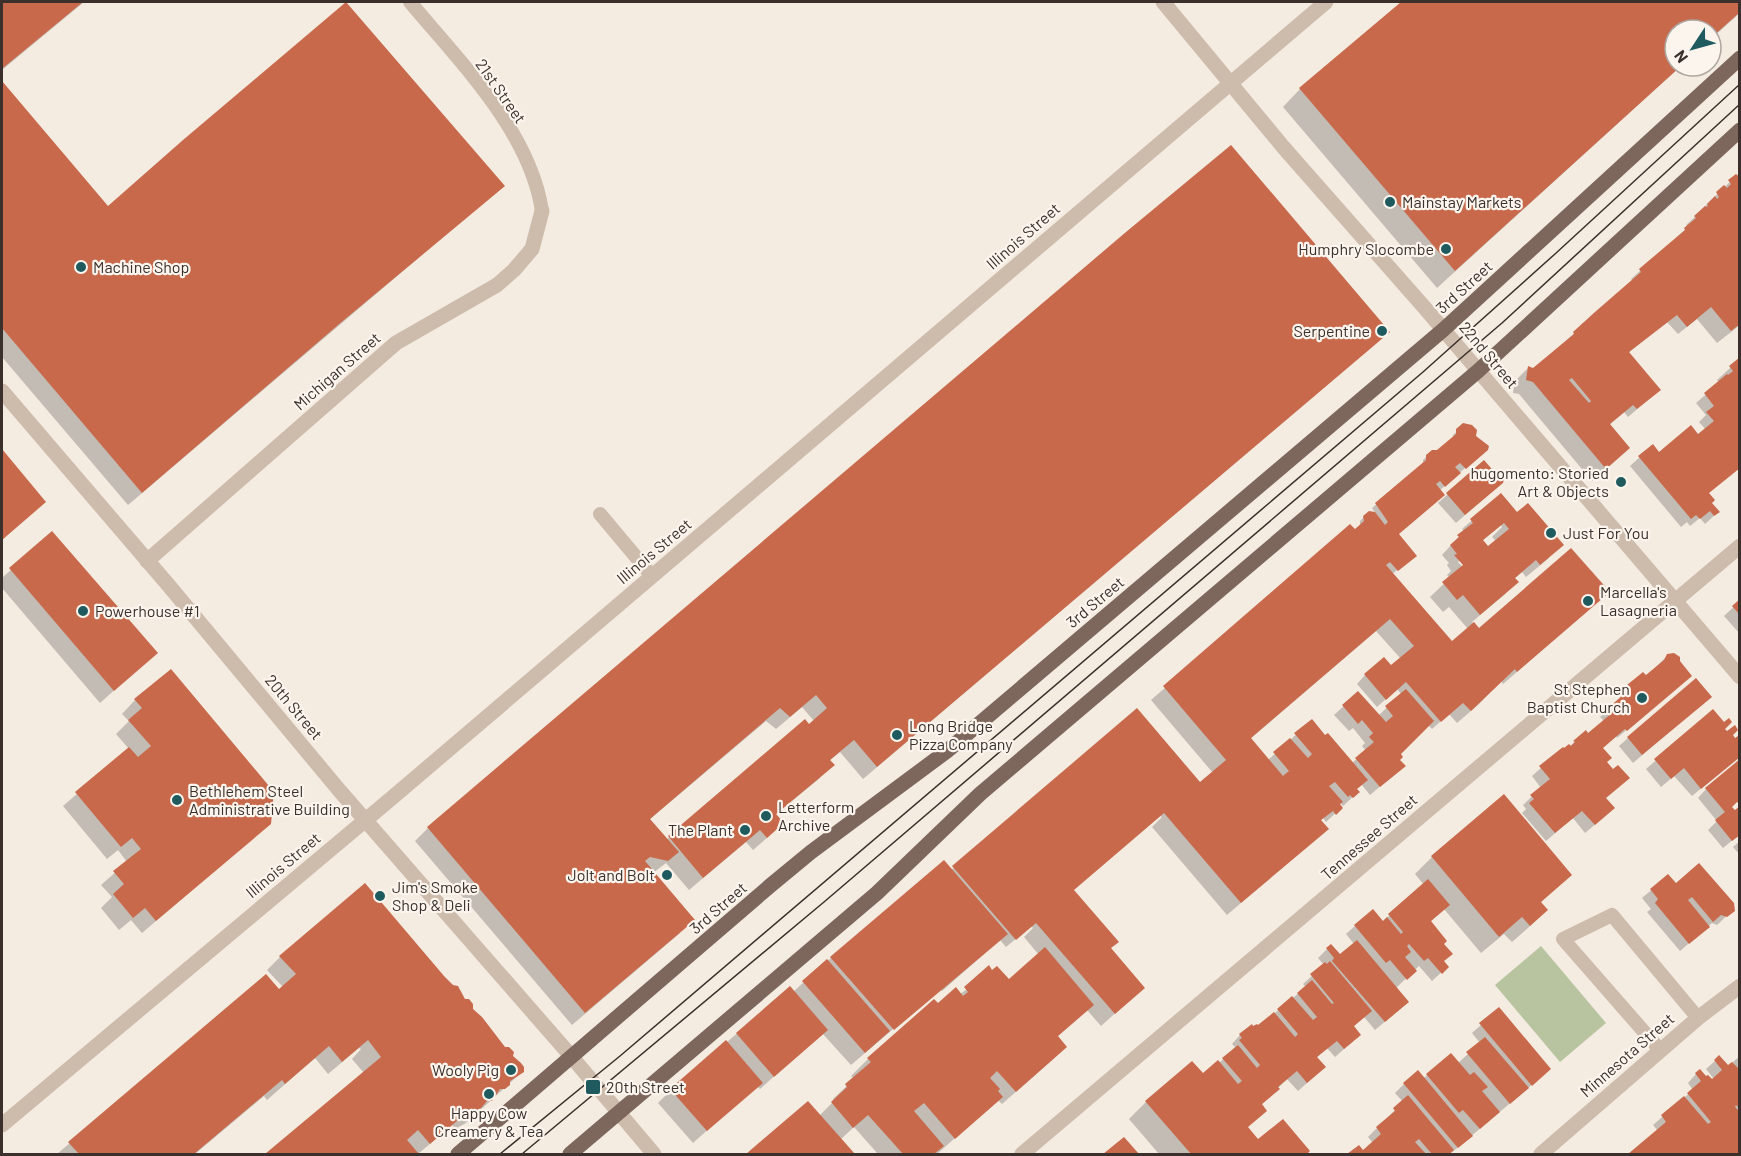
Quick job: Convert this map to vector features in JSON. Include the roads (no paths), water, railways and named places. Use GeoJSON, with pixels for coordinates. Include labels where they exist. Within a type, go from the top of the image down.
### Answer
{"type":"FeatureCollection","features":[{"type":"Feature","properties":{"kind":"main road","name":"3rd Street"},"geometry":{"type":"LineString","coordinates":[[458,1155],[811,852],[947,751],[1443,330],[1740,58]]}},
{"type":"Feature","properties":{"kind":"main road"},"geometry":{"type":"LineString","coordinates":[[570,1155],[877,893],[989,786],[1478,371],[1740,130]]}},
{"type":"Feature","properties":{"kind":"street","name":"22nd Street"},"geometry":{"type":"LineString","coordinates":[[1163,2],[1284,148],[1740,677]]}},
{"type":"Feature","properties":{"kind":"street","name":"Illinois Street"},"geometry":{"type":"LineString","coordinates":[[2,1125],[365,820],[1326,2]]}},
{"type":"Feature","properties":{"kind":"street","name":"Michigan Street"},"geometry":{"type":"LineString","coordinates":[[147,561],[396,343],[497,285],[532,249],[542,212]]}},
{"type":"Feature","properties":{"kind":"street","name":"20th Street"},"geometry":{"type":"LineString","coordinates":[[2,391],[365,820],[571,1056],[654,1155]]}},
{"type":"Feature","properties":{"kind":"street","name":"Tennessee Street"},"geometry":{"type":"LineString","coordinates":[[1022,1155],[1740,546]]}},
{"type":"Feature","properties":{"kind":"street","name":"Minnesota Street"},"geometry":{"type":"LineString","coordinates":[[1540,1155],[1660,1050],[1740,986]]}},
{"type":"Feature","properties":{"kind":"lane","name":"21st Street"},"geometry":{"type":"LineString","coordinates":[[410,2],[489,97],[531,171],[540,193],[542,212]]}},
{"type":"Feature","properties":{"kind":"lane"},"geometry":{"type":"LineString","coordinates":[[600,514],[652,576]]}},
{"type":"Feature","properties":{"kind":"lane"},"geometry":{"type":"LineString","coordinates":[[1660,1050],[1563,939],[1612,915],[1698,1018]]}},
{"type":"Feature","properties":{"kind":"tram line"},"geometry":{"type":"LineString","coordinates":[[500,1154],[620,1056],[1423,372],[1740,84]]}},
{"type":"Feature","properties":{"kind":"tram line"},"geometry":{"type":"LineString","coordinates":[[522,1154],[824,902],[1502,323],[1740,104]]}},
{"type":"Feature","properties":{"kind":"place","name":"Mainstay Markets"},"geometry":{"type":"Point","coordinates":[1390,202]}},
{"type":"Feature","properties":{"kind":"place","name":"Humphry Slocombe"},"geometry":{"type":"Point","coordinates":[1446,249]}},
{"type":"Feature","properties":{"kind":"place","name":"Machine Shop"},"geometry":{"type":"Point","coordinates":[81,267]}},
{"type":"Feature","properties":{"kind":"place","name":"Serpentine"},"geometry":{"type":"Point","coordinates":[1382,331]}},
{"type":"Feature","properties":{"kind":"place","name":"hugomento: Storied Art & Objects"},"geometry":{"type":"Point","coordinates":[1621,482]}},
{"type":"Feature","properties":{"kind":"place","name":"Just For You"},"geometry":{"type":"Point","coordinates":[1551,533]}},
{"type":"Feature","properties":{"kind":"place","name":"Marcella's Lasagneria"},"geometry":{"type":"Point","coordinates":[1588,601]}},
{"type":"Feature","properties":{"kind":"place","name":"Powerhouse #1"},"geometry":{"type":"Point","coordinates":[83,611]}},
{"type":"Feature","properties":{"kind":"place","name":"St Stephen Baptist Church"},"geometry":{"type":"Point","coordinates":[1642,698]}},
{"type":"Feature","properties":{"kind":"place","name":"Long Bridge Pizza Company"},"geometry":{"type":"Point","coordinates":[897,735]}},
{"type":"Feature","properties":{"kind":"place","name":"Bethlehem Steel Administrative Building"},"geometry":{"type":"Point","coordinates":[177,800]}},
{"type":"Feature","properties":{"kind":"place","name":"Letterform Archive"},"geometry":{"type":"Point","coordinates":[766,816]}},
{"type":"Feature","properties":{"kind":"place","name":"The Plant"},"geometry":{"type":"Point","coordinates":[745,830]}},
{"type":"Feature","properties":{"kind":"place","name":"Jolt and Bolt"},"geometry":{"type":"Point","coordinates":[667,875]}},
{"type":"Feature","properties":{"kind":"place","name":"Jim's Smoke Shop & Deli"},"geometry":{"type":"Point","coordinates":[380,896]}},
{"type":"Feature","properties":{"kind":"place","name":"Wooly Pig"},"geometry":{"type":"Point","coordinates":[511,1070]}},
{"type":"Feature","properties":{"kind":"place","name":"20th Street"},"geometry":{"type":"Point","coordinates":[593,1087]}},
{"type":"Feature","properties":{"kind":"place","name":"Happy Cow Creamery & Tea"},"geometry":{"type":"Point","coordinates":[489,1094]}}]}
